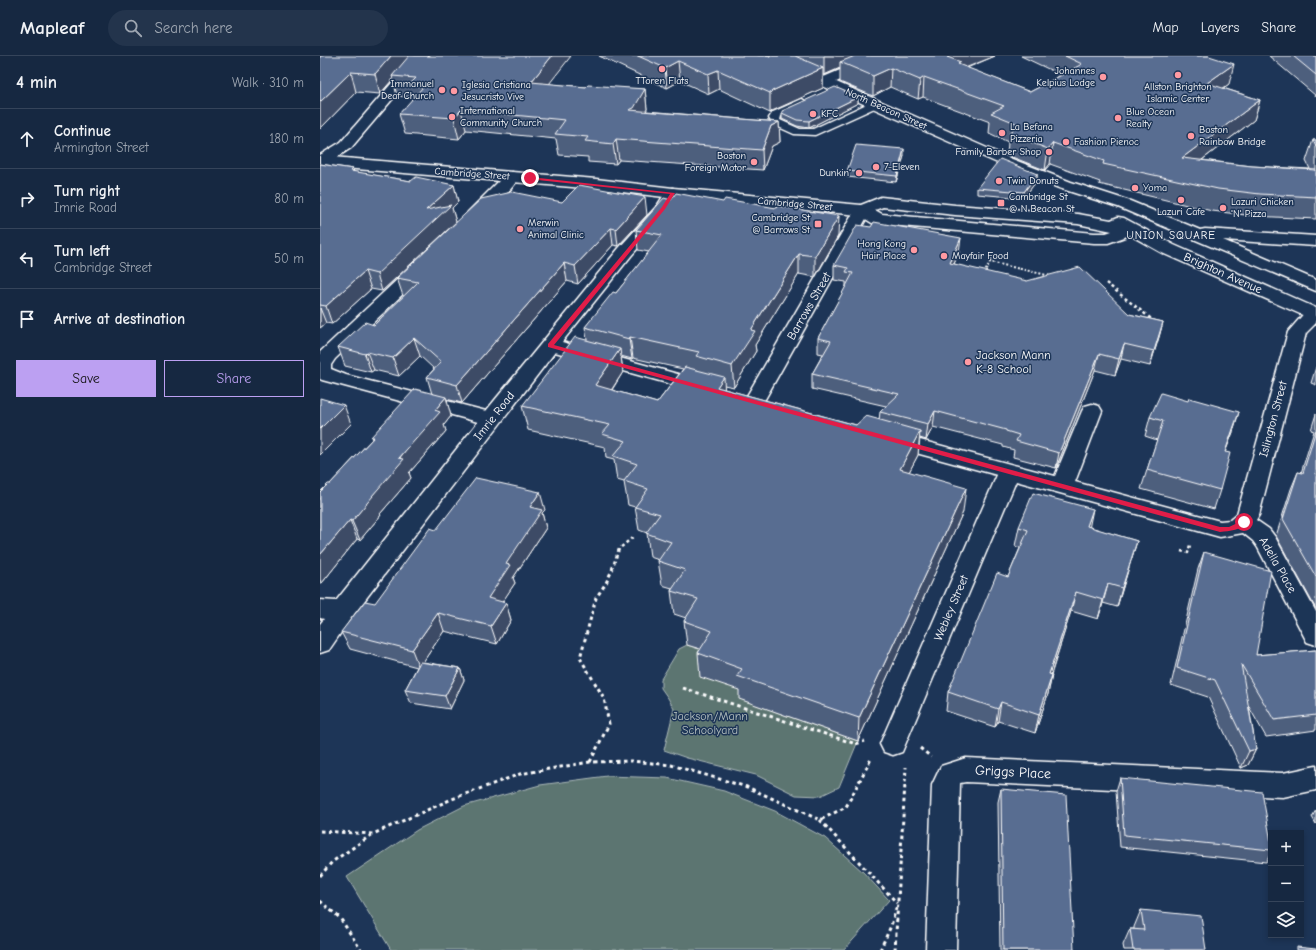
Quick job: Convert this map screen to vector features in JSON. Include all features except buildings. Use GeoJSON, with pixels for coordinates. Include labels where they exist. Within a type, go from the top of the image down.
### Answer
{"type":"FeatureCollection","features":[{"type":"Feature","properties":{"kind":"street"},"geometry":{"type":"LineString","coordinates":[[320,162],[346,145],[422,56]]}},
{"type":"Feature","properties":{"kind":"street","name":"North Beacon Street"},"geometry":{"type":"LineString","coordinates":[[766,56],[824,90],[874,104],[1007,162],[1065,185],[1124,204],[1189,233]]}},
{"type":"Feature","properties":{"kind":"street"},"geometry":{"type":"LineString","coordinates":[[824,90],[885,56]]}},
{"type":"Feature","properties":{"kind":"street","name":"Cambridge Street"},"geometry":{"type":"LineString","coordinates":[[320,162],[355,163],[863,210],[878,219],[967,227],[1101,238],[1108,238],[1131,229]]}},
{"type":"Feature","properties":{"kind":"street","name":"North Beacon Street"},"geometry":{"type":"LineString","coordinates":[[1007,162],[1131,229]]}},
{"type":"Feature","properties":{"kind":"street"},"geometry":{"type":"LineString","coordinates":[[464,226],[512,177]]}},
{"type":"Feature","properties":{"kind":"street","name":"Imrie Road"},"geometry":{"type":"LineString","coordinates":[[320,643],[331,610],[664,208],[673,193]]}},
{"type":"Feature","properties":{"kind":"street","name":"Cambridge Street"},"geometry":{"type":"LineString","coordinates":[[863,210],[881,202],[955,210],[1078,219],[1131,229],[1316,241]]}},
{"type":"Feature","properties":{"kind":"street","name":"Barrows Street"},"geometry":{"type":"LineString","coordinates":[[550,345],[747,399],[863,210]]}},
{"type":"Feature","properties":{"kind":"street","name":"Brighton Avenue"},"geometry":{"type":"LineString","coordinates":[[1131,229],[1168,248],[1315,315]]}},
{"type":"Feature","properties":{"kind":"street","name":"Brighton Avenue"},"geometry":{"type":"LineString","coordinates":[[1189,233],[1316,286]]}},
{"type":"Feature","properties":{"kind":"street"},"geometry":{"type":"LineString","coordinates":[[435,253],[328,355],[321,364],[321,372],[338,379],[490,419]]}},
{"type":"Feature","properties":{"kind":"street","name":"Islington Street"},"geometry":{"type":"LineString","coordinates":[[1241,524],[1248,515],[1297,332],[1315,315]]}},
{"type":"Feature","properties":{"kind":"street"},"geometry":{"type":"LineString","coordinates":[[1062,486],[1092,410]]}},
{"type":"Feature","properties":{"kind":"street"},"geometry":{"type":"LineString","coordinates":[[874,434],[1220,529],[1229,529],[1241,524]]}},
{"type":"Feature","properties":{"kind":"street","name":"Webley Street"},"geometry":{"type":"LineString","coordinates":[[900,753],[1009,472]]}},
{"type":"Feature","properties":{"kind":"street","name":"Adella Place"},"geometry":{"type":"LineString","coordinates":[[1241,524],[1261,535],[1268,543],[1316,635]]}},
{"type":"Feature","properties":{"kind":"street","name":"Griggs Place"},"geometry":{"type":"LineString","coordinates":[[941,950],[946,786],[951,774],[966,770],[1283,785],[1316,778]]}},
{"type":"Feature","properties":{"kind":"lane"},"geometry":{"type":"LineString","coordinates":[[824,90],[777,114],[774,118],[776,122],[798,132],[815,132],[874,104]]}},
{"type":"Feature","properties":{"kind":"path"},"geometry":{"type":"LineString","coordinates":[[987,278],[983,277],[992,257]]}},
{"type":"Feature","properties":{"kind":"path"},"geometry":{"type":"LineString","coordinates":[[990,262],[1052,276]]}},
{"type":"Feature","properties":{"kind":"path"},"geometry":{"type":"LineString","coordinates":[[1106,283],[1155,322]]}},
{"type":"Feature","properties":{"kind":"path"},"geometry":{"type":"LineString","coordinates":[[590,762],[609,724],[604,698],[580,658],[596,598],[606,583],[615,563],[619,549],[633,537]]}},
{"type":"Feature","properties":{"kind":"path"},"geometry":{"type":"LineString","coordinates":[[1181,551],[1188,553],[1191,542]]}},
{"type":"Feature","properties":{"kind":"path"},"geometry":{"type":"LineString","coordinates":[[683,688],[856,744],[865,742]]}},
{"type":"Feature","properties":{"kind":"path"},"geometry":{"type":"LineString","coordinates":[[895,950],[898,903],[900,753]]}},
{"type":"Feature","properties":{"kind":"path"},"geometry":{"type":"LineString","coordinates":[[820,820],[846,808],[872,756]]}},
{"type":"Feature","properties":{"kind":"path"},"geometry":{"type":"LineString","coordinates":[[320,876],[332,862],[373,834],[452,799],[520,774],[590,762],[632,761],[671,764],[747,787],[820,820],[898,903]]}},
{"type":"Feature","properties":{"kind":"path"},"geometry":{"type":"LineString","coordinates":[[320,831],[373,834]]}},
{"type":"Feature","properties":{"kind":"path"},"geometry":{"type":"LineString","coordinates":[[320,901],[340,918],[361,950]]}},
{"type":"Feature","properties":{"kind":"path"},"geometry":{"type":"LineString","coordinates":[[880,950],[891,926],[898,903]]}},
{"type":"Feature","properties":{"kind":"green space","name":"Jackson/Mann Schoolyard"},"geometry":{"type":"Polygon","coordinates":[[[687,645],[714,654],[747,686],[740,699],[858,741],[839,787],[820,796],[796,795],[756,775],[687,758],[664,750],[674,709],[661,688],[661,679],[679,649],[687,645]]]}},
{"type":"Feature","properties":{"kind":"green space"},"geometry":{"type":"Polygon","coordinates":[[[607,776],[667,778],[724,791],[775,811],[825,838],[863,872],[889,900],[844,950],[391,950],[347,877],[417,830],[464,806],[540,785],[607,776]]]}},
{"type":"Feature","properties":{"kind":"place","name":"TToren Flats"},"geometry":{"type":"Point","coordinates":[662,69]}},
{"type":"Feature","properties":{"kind":"place","name":"Allston Brighton Islamic Center"},"geometry":{"type":"Point","coordinates":[1178,75]}},
{"type":"Feature","properties":{"kind":"place","name":"Johannes Kelpius Lodge"},"geometry":{"type":"Point","coordinates":[1103,77]}},
{"type":"Feature","properties":{"kind":"place","name":"Immanuel Deaf Church"},"geometry":{"type":"Point","coordinates":[442,90]}},
{"type":"Feature","properties":{"kind":"place","name":"Iglesia Cristiana Jesucristo Vive"},"geometry":{"type":"Point","coordinates":[454,91]}},
{"type":"Feature","properties":{"kind":"place","name":"KFC"},"geometry":{"type":"Point","coordinates":[813,114]}},
{"type":"Feature","properties":{"kind":"place","name":"International Community Church"},"geometry":{"type":"Point","coordinates":[452,117]}},
{"type":"Feature","properties":{"kind":"place","name":"Blue Ocean Realty"},"geometry":{"type":"Point","coordinates":[1118,118]}},
{"type":"Feature","properties":{"kind":"place","name":"La Befana Pizzeria"},"geometry":{"type":"Point","coordinates":[1002,133]}},
{"type":"Feature","properties":{"kind":"place","name":"Boston Rainbow Bridge"},"geometry":{"type":"Point","coordinates":[1191,136]}},
{"type":"Feature","properties":{"kind":"place","name":"Fashion Pienoc"},"geometry":{"type":"Point","coordinates":[1066,142]}},
{"type":"Feature","properties":{"kind":"place","name":"Family Barber Shop"},"geometry":{"type":"Point","coordinates":[1049,152]}},
{"type":"Feature","properties":{"kind":"place","name":"Boston Foreign Motor"},"geometry":{"type":"Point","coordinates":[754,162]}},
{"type":"Feature","properties":{"kind":"place","name":"7-Eleven"},"geometry":{"type":"Point","coordinates":[876,167]}},
{"type":"Feature","properties":{"kind":"place","name":"Dunkin'"},"geometry":{"type":"Point","coordinates":[859,173]}},
{"type":"Feature","properties":{"kind":"place","name":"Twin Donuts"},"geometry":{"type":"Point","coordinates":[999,181]}},
{"type":"Feature","properties":{"kind":"place","name":"Yoma"},"geometry":{"type":"Point","coordinates":[1135,188]}},
{"type":"Feature","properties":{"kind":"place","name":"Lazuri Cafe"},"geometry":{"type":"Point","coordinates":[1181,200]}},
{"type":"Feature","properties":{"kind":"place","name":"Cambridge St @ N Beacon St"},"geometry":{"type":"Point","coordinates":[1001,203]}},
{"type":"Feature","properties":{"kind":"place","name":"Lazuri Chicken 'N' Pizza"},"geometry":{"type":"Point","coordinates":[1223,208]}},
{"type":"Feature","properties":{"kind":"place","name":"Cambridge St @ Barrows St"},"geometry":{"type":"Point","coordinates":[818,224]}},
{"type":"Feature","properties":{"kind":"place","name":"Merwin Animal Clinic"},"geometry":{"type":"Point","coordinates":[520,229]}},
{"type":"Feature","properties":{"kind":"place","name":"Hong Kong Hair Place"},"geometry":{"type":"Point","coordinates":[914,250]}},
{"type":"Feature","properties":{"kind":"place","name":"Mayfair Food"},"geometry":{"type":"Point","coordinates":[944,256]}},
{"type":"Feature","properties":{"kind":"place","name":"Jackson Mann K-8 School"},"geometry":{"type":"Point","coordinates":[968,362]}},
{"type":"Feature","properties":{"kind":"district","name":"UNION SQUARE"},"geometry":{"type":"Point","coordinates":[1171,235]}},
{"type":"Feature","properties":{"kind":"route"},"geometry":{"type":"LineString","coordinates":[[530,178],[673,193],[664,208],[625,252],[550,345],[1220,529],[1238,527],[1244,522]]}}]}
